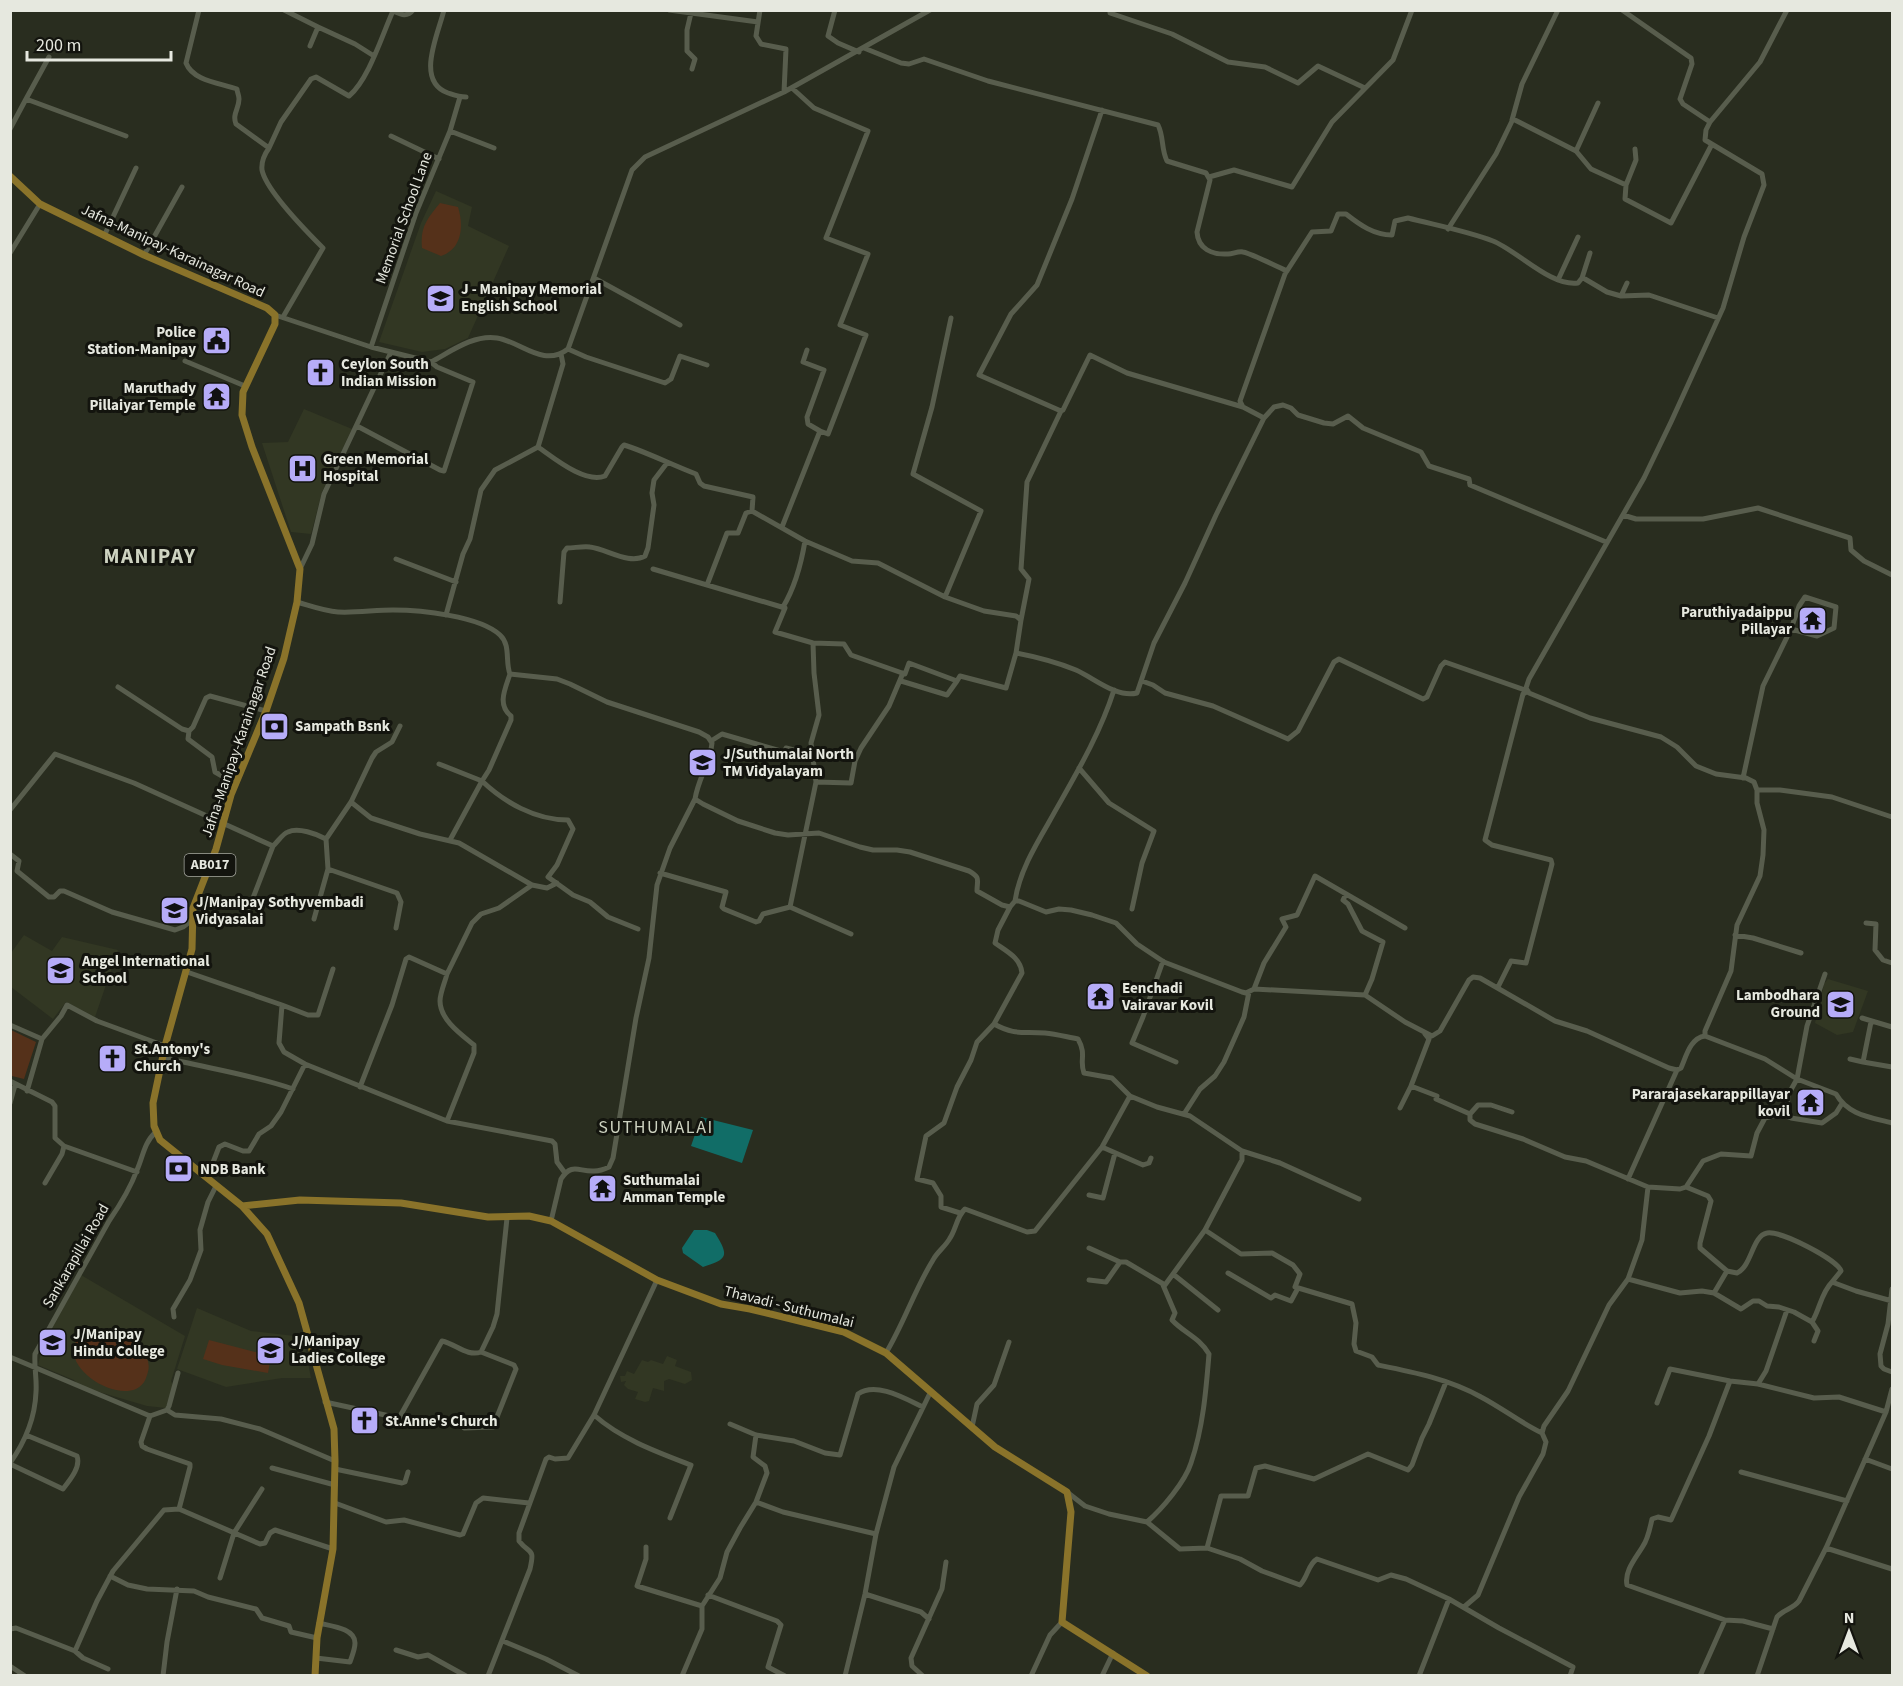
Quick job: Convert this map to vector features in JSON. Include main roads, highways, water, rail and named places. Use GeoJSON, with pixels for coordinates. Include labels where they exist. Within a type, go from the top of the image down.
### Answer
{"type":"FeatureCollection","features":[{"type":"Feature","properties":{"kind":"main road","name":"Jafna-Manipay-Karainagar Road"},"geometry":{"type":"LineString","coordinates":[[10,176],[40,204],[144,255],[267,308],[274,315],[275,324],[243,392],[242,415],[252,447],[300,569],[297,602],[284,658],[266,711],[236,784],[216,849],[193,908],[192,949],[162,1057],[153,1103],[154,1126],[160,1140],[242,1206]]}},
{"type":"Feature","properties":{"kind":"main road","name":"Thavadi - Suthumalai"},"geometry":{"type":"LineString","coordinates":[[242,1206],[300,1200],[401,1203],[488,1217],[529,1216],[551,1221],[657,1280],[721,1304],[844,1332],[886,1353],[995,1448],[1067,1492],[1071,1512],[1062,1622],[1147,1676]]}},
{"type":"Feature","properties":{"kind":"main road"},"geometry":{"type":"LineString","coordinates":[[242,1206],[267,1234],[299,1303],[334,1429],[333,1549],[319,1623],[315,1676]]}},
{"type":"Feature","properties":{"kind":"water"},"geometry":{"type":"Polygon","coordinates":[[[701,1117],[753,1130],[742,1163],[691,1146],[701,1117]]]}},
{"type":"Feature","properties":{"kind":"water"},"geometry":{"type":"Polygon","coordinates":[[[694,1230],[707,1230],[715,1233],[723,1247],[724,1256],[717,1262],[703,1267],[683,1253],[682,1248],[694,1230]]]}},
{"type":"Feature","properties":{"kind":"place","name":"J - Manipay Memorial English School"},"geometry":{"type":"Point","coordinates":[440,298]}},
{"type":"Feature","properties":{"kind":"place","name":"Police Station-Manipay"},"geometry":{"type":"Point","coordinates":[217,341]}},
{"type":"Feature","properties":{"kind":"place","name":"Ceylon South Indian Mission"},"geometry":{"type":"Point","coordinates":[320,373]}},
{"type":"Feature","properties":{"kind":"place","name":"Maruthady Pillaiyar Temple"},"geometry":{"type":"Point","coordinates":[217,397]}},
{"type":"Feature","properties":{"kind":"place","name":"Green Memorial Hospital"},"geometry":{"type":"Point","coordinates":[302,468]}},
{"type":"Feature","properties":{"kind":"place","name":"Paruthiyadaippu Pillayar"},"geometry":{"type":"Point","coordinates":[1813,621]}},
{"type":"Feature","properties":{"kind":"place","name":"Sampath Bsnk"},"geometry":{"type":"Point","coordinates":[274,726]}},
{"type":"Feature","properties":{"kind":"place","name":"J/Suthumalai North TM Vidyalayam"},"geometry":{"type":"Point","coordinates":[702,763]}},
{"type":"Feature","properties":{"kind":"place","name":"J/Manipay Sothyvembadi Vidyasalai"},"geometry":{"type":"Point","coordinates":[175,911]}},
{"type":"Feature","properties":{"kind":"place","name":"Angel International School"},"geometry":{"type":"Point","coordinates":[61,970]}},
{"type":"Feature","properties":{"kind":"place","name":"Eenchadi Vairavar Kovil"},"geometry":{"type":"Point","coordinates":[1101,997]}},
{"type":"Feature","properties":{"kind":"place","name":"Lambodhara Ground"},"geometry":{"type":"Point","coordinates":[1841,1004]}},
{"type":"Feature","properties":{"kind":"place","name":"St.Antony's Church"},"geometry":{"type":"Point","coordinates":[113,1058]}},
{"type":"Feature","properties":{"kind":"place","name":"Pararajasekarappillayar kovil"},"geometry":{"type":"Point","coordinates":[1811,1103]}},
{"type":"Feature","properties":{"kind":"place","name":"NDB Bank"},"geometry":{"type":"Point","coordinates":[179,1169]}},
{"type":"Feature","properties":{"kind":"place","name":"Suthumalai Amman Temple"},"geometry":{"type":"Point","coordinates":[602,1189]}},
{"type":"Feature","properties":{"kind":"place","name":"J/Manipay Hindu College"},"geometry":{"type":"Point","coordinates":[52,1343]}},
{"type":"Feature","properties":{"kind":"place","name":"J/Manipay Ladies College"},"geometry":{"type":"Point","coordinates":[270,1350]}},
{"type":"Feature","properties":{"kind":"place","name":"St.Anne's Church"},"geometry":{"type":"Point","coordinates":[364,1421]}},
{"type":"Feature","properties":{"kind":"district","name":"MANIPAY"},"geometry":{"type":"Point","coordinates":[150,556]}},
{"type":"Feature","properties":{"kind":"district","name":"SUTHUMALAI"},"geometry":{"type":"Point","coordinates":[656,1127]}}]}
